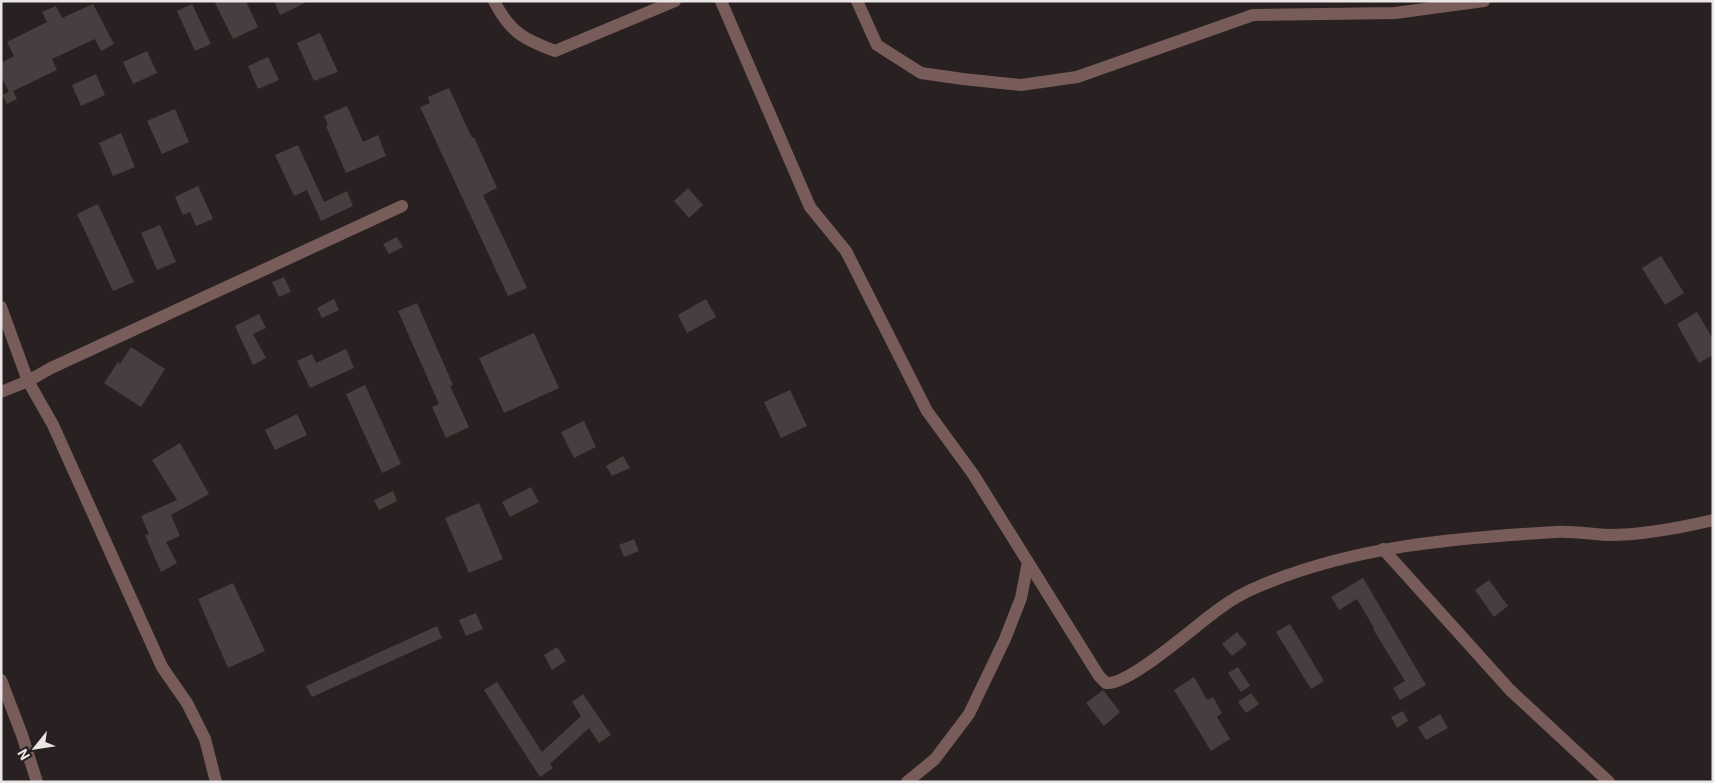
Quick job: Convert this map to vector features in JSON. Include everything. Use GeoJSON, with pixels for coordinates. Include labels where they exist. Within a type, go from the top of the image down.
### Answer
{"type":"FeatureCollection","features":[{"type":"Feature","properties":{"kind":"street"},"geometry":{"type":"LineString","coordinates":[[494,1],[502,17],[514,31],[529,41],[555,51],[675,1]]}},
{"type":"Feature","properties":{"kind":"street"},"geometry":{"type":"LineString","coordinates":[[721,1],[810,207],[846,251],[927,411],[973,474],[1102,681],[1111,684],[1116,683],[1141,668],[1219,608],[1246,593],[1262,585],[1338,558],[1383,548],[1418,543],[1557,532],[1610,535],[1684,527],[1713,520]]}},
{"type":"Feature","properties":{"kind":"street"},"geometry":{"type":"LineString","coordinates":[[857,1],[877,45],[921,72],[963,79],[1021,85],[1077,77],[1253,15],[1395,14],[1484,1]]}},
{"type":"Feature","properties":{"kind":"street"},"geometry":{"type":"LineString","coordinates":[[1,392],[402,206]]}},
{"type":"Feature","properties":{"kind":"street"},"geometry":{"type":"LineString","coordinates":[[1,307],[28,381],[53,425],[162,668],[187,703],[205,739],[216,782]]}},
{"type":"Feature","properties":{"kind":"street"},"geometry":{"type":"LineString","coordinates":[[1383,548],[1510,690],[1609,782]]}},
{"type":"Feature","properties":{"kind":"street"},"geometry":{"type":"LineString","coordinates":[[907,782],[935,759],[969,714],[1021,598],[1028,562]]}},
{"type":"Feature","properties":{"kind":"street"},"geometry":{"type":"LineString","coordinates":[[1,680],[37,782]]}},
{"type":"Feature","properties":{"kind":"building"},"geometry":{"type":"Polygon","coordinates":[[[214,1],[246,1],[258,27],[233,39],[214,1]]]}},
{"type":"Feature","properties":{"kind":"building"},"geometry":{"type":"Polygon","coordinates":[[[274,1],[309,1],[280,15],[274,1]]]}},
{"type":"Feature","properties":{"kind":"building"},"geometry":{"type":"Polygon","coordinates":[[[93,4],[114,44],[101,51],[95,39],[52,59],[57,70],[13,91],[17,99],[7,104],[2,95],[9,92],[1,76],[1,63],[14,56],[7,42],[47,22],[42,12],[56,6],[62,18],[93,4]]]}},
{"type":"Feature","properties":{"kind":"building"},"geometry":{"type":"Polygon","coordinates":[[[192,4],[211,44],[195,51],[177,11],[192,4]]]}},
{"type":"Feature","properties":{"kind":"building"},"geometry":{"type":"Polygon","coordinates":[[[320,33],[338,72],[314,81],[297,43],[320,33]]]}},
{"type":"Feature","properties":{"kind":"building"},"geometry":{"type":"Polygon","coordinates":[[[147,51],[157,73],[133,84],[123,62],[147,51]]]}},
{"type":"Feature","properties":{"kind":"building"},"geometry":{"type":"Polygon","coordinates":[[[268,57],[279,80],[258,89],[248,66],[268,57]]]}},
{"type":"Feature","properties":{"kind":"building"},"geometry":{"type":"Polygon","coordinates":[[[96,74],[105,95],[81,106],[72,85],[96,74]]]}},
{"type":"Feature","properties":{"kind":"building"},"geometry":{"type":"Polygon","coordinates":[[[449,88],[497,188],[483,195],[527,288],[508,296],[420,107],[430,103],[428,97],[449,88]]]}},
{"type":"Feature","properties":{"kind":"building"},"geometry":{"type":"Polygon","coordinates":[[[347,106],[363,142],[378,135],[386,156],[346,173],[326,126],[328,125],[324,116],[347,106]]]}},
{"type":"Feature","properties":{"kind":"building"},"geometry":{"type":"Polygon","coordinates":[[[175,109],[189,142],[162,154],[147,121],[175,109]]]}},
{"type":"Feature","properties":{"kind":"building"},"geometry":{"type":"Polygon","coordinates":[[[121,133],[135,167],[113,176],[99,143],[121,133]]]}},
{"type":"Feature","properties":{"kind":"building"},"geometry":{"type":"Polygon","coordinates":[[[298,145],[324,202],[347,191],[353,206],[321,221],[307,190],[294,196],[275,155],[298,145]]]}},
{"type":"Feature","properties":{"kind":"building"},"geometry":{"type":"Polygon","coordinates":[[[198,186],[213,219],[196,226],[190,212],[183,215],[175,197],[198,186]]]}},
{"type":"Feature","properties":{"kind":"building"},"geometry":{"type":"Polygon","coordinates":[[[688,188],[703,205],[689,218],[674,201],[688,188]]]}},
{"type":"Feature","properties":{"kind":"building"},"geometry":{"type":"Polygon","coordinates":[[[98,204],[134,282],[113,291],[77,214],[98,204]]]}},
{"type":"Feature","properties":{"kind":"building"},"geometry":{"type":"Polygon","coordinates":[[[160,225],[176,262],[157,270],[141,233],[160,225]]]}},
{"type":"Feature","properties":{"kind":"building"},"geometry":{"type":"Polygon","coordinates":[[[397,237],[403,247],[389,254],[383,244],[397,237]]]}},
{"type":"Feature","properties":{"kind":"building"},"geometry":{"type":"Polygon","coordinates":[[[1661,256],[1684,293],[1665,305],[1642,268],[1661,256]]]}},
{"type":"Feature","properties":{"kind":"building"},"geometry":{"type":"Polygon","coordinates":[[[284,277],[291,292],[279,297],[272,282],[284,277]]]}},
{"type":"Feature","properties":{"kind":"building"},"geometry":{"type":"Polygon","coordinates":[[[334,299],[339,310],[322,318],[317,308],[334,299]]]}},
{"type":"Feature","properties":{"kind":"building"},"geometry":{"type":"Polygon","coordinates":[[[706,299],[716,317],[687,333],[678,315],[706,299]]]}},
{"type":"Feature","properties":{"kind":"building"},"geometry":{"type":"Polygon","coordinates":[[[417,303],[453,385],[450,386],[469,427],[446,438],[432,407],[439,404],[398,311],[417,303]]]}},
{"type":"Feature","properties":{"kind":"building"},"geometry":{"type":"Polygon","coordinates":[[[1697,312],[1713,339],[1713,355],[1699,363],[1677,324],[1697,312]]]}},
{"type":"Feature","properties":{"kind":"building"},"geometry":{"type":"Polygon","coordinates":[[[259,314],[266,328],[253,334],[266,358],[253,365],[235,326],[259,314]]]}},
{"type":"Feature","properties":{"kind":"building"},"geometry":{"type":"Polygon","coordinates":[[[534,333],[559,388],[504,413],[479,358],[534,333]]]}},
{"type":"Feature","properties":{"kind":"building"},"geometry":{"type":"Polygon","coordinates":[[[131,347],[165,369],[141,407],[104,383],[131,347]]]}},
{"type":"Feature","properties":{"kind":"building"},"geometry":{"type":"Polygon","coordinates":[[[346,349],[354,368],[310,388],[297,361],[312,354],[316,363],[346,349]]]}},
{"type":"Feature","properties":{"kind":"building"},"geometry":{"type":"Polygon","coordinates":[[[365,385],[401,464],[382,473],[346,394],[365,385]]]}},
{"type":"Feature","properties":{"kind":"building"},"geometry":{"type":"Polygon","coordinates":[[[790,390],[807,426],[781,438],[764,402],[790,390]]]}},
{"type":"Feature","properties":{"kind":"building"},"geometry":{"type":"Polygon","coordinates":[[[297,414],[307,435],[275,450],[265,430],[297,414]]]}},
{"type":"Feature","properties":{"kind":"building"},"geometry":{"type":"Polygon","coordinates":[[[584,421],[596,447],[574,458],[561,432],[584,421]]]}},
{"type":"Feature","properties":{"kind":"building"},"geometry":{"type":"Polygon","coordinates":[[[180,443],[209,494],[171,515],[180,536],[166,542],[177,563],[161,572],[145,535],[149,534],[141,516],[177,500],[152,460],[180,443]]]}},
{"type":"Feature","properties":{"kind":"building"},"geometry":{"type":"Polygon","coordinates":[[[623,456],[630,468],[612,476],[606,466],[623,456]]]}},
{"type":"Feature","properties":{"kind":"building"},"geometry":{"type":"Polygon","coordinates":[[[531,487],[539,502],[510,517],[502,502],[531,487]]]}},
{"type":"Feature","properties":{"kind":"building"},"geometry":{"type":"Polygon","coordinates":[[[393,491],[397,501],[379,510],[374,500],[393,491]]]}},
{"type":"Feature","properties":{"kind":"building"},"geometry":{"type":"Polygon","coordinates":[[[479,503],[503,559],[469,573],[445,518],[479,503]]]}},
{"type":"Feature","properties":{"kind":"building"},"geometry":{"type":"Polygon","coordinates":[[[634,539],[639,551],[624,557],[619,545],[634,539]]]}},
{"type":"Feature","properties":{"kind":"building"},"geometry":{"type":"Polygon","coordinates":[[[1363,578],[1426,685],[1400,700],[1393,688],[1405,681],[1357,599],[1339,610],[1331,597],[1363,578]]]}},
{"type":"Feature","properties":{"kind":"building"},"geometry":{"type":"Polygon","coordinates":[[[1489,580],[1508,606],[1494,617],[1475,590],[1489,580]]]}},
{"type":"Feature","properties":{"kind":"building"},"geometry":{"type":"Polygon","coordinates":[[[233,583],[265,651],[228,668],[198,599],[233,583]]]}},
{"type":"Feature","properties":{"kind":"building"},"geometry":{"type":"Polygon","coordinates":[[[476,613],[483,629],[466,636],[459,620],[476,613]]]}},
{"type":"Feature","properties":{"kind":"building"},"geometry":{"type":"Polygon","coordinates":[[[1290,624],[1324,681],[1311,689],[1276,632],[1290,624]]]}},
{"type":"Feature","properties":{"kind":"building"},"geometry":{"type":"Polygon","coordinates":[[[437,626],[442,638],[312,697],[306,686],[437,626]]]}},
{"type":"Feature","properties":{"kind":"building"},"geometry":{"type":"Polygon","coordinates":[[[1237,632],[1247,644],[1232,656],[1222,644],[1237,632]]]}},
{"type":"Feature","properties":{"kind":"building"},"geometry":{"type":"Polygon","coordinates":[[[557,647],[566,661],[552,670],[544,655],[557,647]]]}},
{"type":"Feature","properties":{"kind":"building"},"geometry":{"type":"Polygon","coordinates":[[[1238,667],[1250,686],[1241,692],[1228,673],[1238,667]]]}},
{"type":"Feature","properties":{"kind":"building"},"geometry":{"type":"Polygon","coordinates":[[[1194,677],[1207,700],[1213,697],[1222,713],[1217,717],[1230,739],[1211,751],[1174,690],[1194,677]]]}},
{"type":"Feature","properties":{"kind":"building"},"geometry":{"type":"Polygon","coordinates":[[[497,682],[542,752],[581,716],[572,702],[583,694],[611,735],[599,743],[589,728],[550,764],[553,768],[540,777],[484,690],[497,682]]]}},
{"type":"Feature","properties":{"kind":"building"},"geometry":{"type":"Polygon","coordinates":[[[1103,690],[1120,712],[1104,726],[1086,703],[1103,690]]]}},
{"type":"Feature","properties":{"kind":"building"},"geometry":{"type":"Polygon","coordinates":[[[1251,693],[1259,704],[1246,713],[1238,702],[1251,693]]]}},
{"type":"Feature","properties":{"kind":"building"},"geometry":{"type":"Polygon","coordinates":[[[1403,711],[1408,721],[1397,728],[1391,717],[1403,711]]]}},
{"type":"Feature","properties":{"kind":"building"},"geometry":{"type":"Polygon","coordinates":[[[1440,714],[1448,728],[1426,740],[1418,727],[1440,714]]]}}]}
